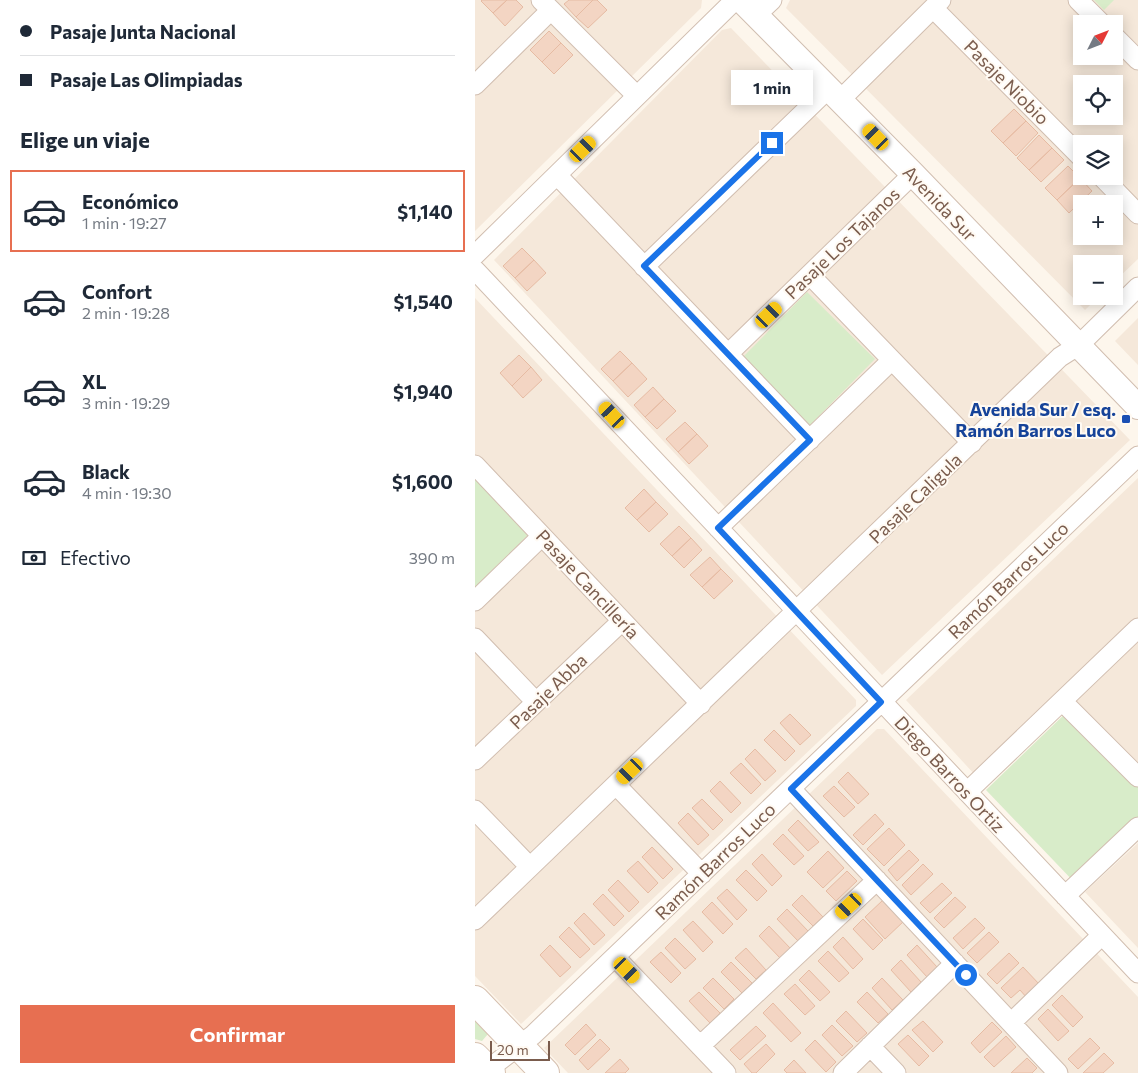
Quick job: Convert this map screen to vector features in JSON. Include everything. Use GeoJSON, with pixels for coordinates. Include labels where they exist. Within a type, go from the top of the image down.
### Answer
{"type":"FeatureCollection","features":[{"type":"Feature","properties":{"kind":"main road"},"geometry":{"type":"LineString","coordinates":[[475,1000],[545,1073]]}},
{"type":"Feature","properties":{"kind":"street"},"geometry":{"type":"LineString","coordinates":[[475,255],[735,0]]}},
{"type":"Feature","properties":{"kind":"street"},"geometry":{"type":"LineString","coordinates":[[1078,0],[1093,15]]}},
{"type":"Feature","properties":{"kind":"street"},"geometry":{"type":"LineString","coordinates":[[644,266],[834,94],[937,4]]}},
{"type":"Feature","properties":{"kind":"street","name":"Pasaje Niobio"},"geometry":{"type":"LineString","coordinates":[[937,4],[1073,148]]}},
{"type":"Feature","properties":{"kind":"street"},"geometry":{"type":"LineString","coordinates":[[475,85],[546,5],[637,96]]}},
{"type":"Feature","properties":{"kind":"street","name":"Avenida Sur"},"geometry":{"type":"LineString","coordinates":[[756,5],[834,94],[1138,407]]}},
{"type":"Feature","properties":{"kind":"street"},"geometry":{"type":"LineString","coordinates":[[1123,45],[1138,60]]}},
{"type":"Feature","properties":{"kind":"street","name":"Pasaje Los Tajanos"},"geometry":{"type":"LineString","coordinates":[[728,354],[913,174]]}},
{"type":"Feature","properties":{"kind":"street"},"geometry":{"type":"LineString","coordinates":[[557,175],[810,440]]}},
{"type":"Feature","properties":{"kind":"street"},"geometry":{"type":"LineString","coordinates":[[1110,185],[1138,214]]}},
{"type":"Feature","properties":{"kind":"street","name":"Diego Barros Ortiz"},"geometry":{"type":"LineString","coordinates":[[475,270],[1138,973]]}},
{"type":"Feature","properties":{"kind":"street"},"geometry":{"type":"LineString","coordinates":[[810,275],[972,443]]}},
{"type":"Feature","properties":{"kind":"street","name":"Pasaje Caligula"},"geometry":{"type":"LineString","coordinates":[[475,920],[1060,357],[1079,345],[1138,287]]}},
{"type":"Feature","properties":{"kind":"street"},"geometry":{"type":"LineString","coordinates":[[718,528],[892,360]]}},
{"type":"Feature","properties":{"kind":"street","name":"Ramón Barros Luco"},"geometry":{"type":"LineString","coordinates":[[484,1068],[533,1035],[1138,456]]}},
{"type":"Feature","properties":{"kind":"street","name":"Pasaje Cancillería"},"geometry":{"type":"LineString","coordinates":[[475,465],[701,704]]}},
{"type":"Feature","properties":{"kind":"street"},"geometry":{"type":"LineString","coordinates":[[475,601],[542,536]]}},
{"type":"Feature","properties":{"kind":"street","name":"Pasaje Abba"},"geometry":{"type":"LineString","coordinates":[[475,760],[622,621]]}},
{"type":"Feature","properties":{"kind":"street"},"geometry":{"type":"LineString","coordinates":[[967,792],[1138,628]]}},
{"type":"Feature","properties":{"kind":"street"},"geometry":{"type":"LineString","coordinates":[[475,638],[536,702]]}},
{"type":"Feature","properties":{"kind":"street"},"geometry":{"type":"LineString","coordinates":[[1062,700],[1138,777]]}},
{"type":"Feature","properties":{"kind":"street"},"geometry":{"type":"LineString","coordinates":[[616,785],[702,874]]}},
{"type":"Feature","properties":{"kind":"street"},"geometry":{"type":"LineString","coordinates":[[791,789],[1058,1073]]}},
{"type":"Feature","properties":{"kind":"street"},"geometry":{"type":"LineString","coordinates":[[475,810],[530,867]]}},
{"type":"Feature","properties":{"kind":"street"},"geometry":{"type":"LineString","coordinates":[[1065,896],[1138,827]]}},
{"type":"Feature","properties":{"kind":"street"},"geometry":{"type":"LineString","coordinates":[[700,1046],[877,880]]}},
{"type":"Feature","properties":{"kind":"street"},"geometry":{"type":"LineString","coordinates":[[1011,1023],[1102,935]]}},
{"type":"Feature","properties":{"kind":"street"},"geometry":{"type":"LineString","coordinates":[[615,957],[726,1073]]}},
{"type":"Feature","properties":{"kind":"street"},"geometry":{"type":"LineString","coordinates":[[843,1073],[955,964]]}},
{"type":"Feature","properties":{"kind":"street"},"geometry":{"type":"LineString","coordinates":[[870,1046],[896,1073]]}},
{"type":"Feature","properties":{"kind":"shaded area"},"geometry":{"type":"Polygon","coordinates":[[[475,0],[702,0],[701,8],[475,231],[475,0]]]}},
{"type":"Feature","properties":{"kind":"shaded area"},"geometry":{"type":"Polygon","coordinates":[[[790,0],[1138,0],[1138,259],[1123,273],[1123,255],[1073,255],[1073,298],[786,8],[790,0]]]}},
{"type":"Feature","properties":{"kind":"shaded area"},"geometry":{"type":"Polygon","coordinates":[[[731,28],[1130,440],[882,675],[494,260],[722,30],[731,28]]]}},
{"type":"Feature","properties":{"kind":"shaded area"},"geometry":{"type":"Polygon","coordinates":[[[475,298],[856,700],[856,706],[521,1024],[475,976],[475,298]]]}},
{"type":"Feature","properties":{"kind":"shaded area"},"geometry":{"type":"Polygon","coordinates":[[[1080,305],[1090,305],[1085,310],[1080,305]]]}},
{"type":"Feature","properties":{"kind":"shaded area"},"geometry":{"type":"Polygon","coordinates":[[[1138,318],[1138,365],[1115,341],[1138,318]]]}},
{"type":"Feature","properties":{"kind":"shaded area"},"geometry":{"type":"Polygon","coordinates":[[[1138,478],[1138,767],[1065,689],[976,776],[906,700],[1138,478]]]}},
{"type":"Feature","properties":{"kind":"shaded area"},"geometry":{"type":"Polygon","coordinates":[[[877,729],[884,729],[1138,997],[1138,1073],[568,1073],[544,1048],[877,729]]]}},
{"type":"Feature","properties":{"kind":"shaded area"},"geometry":{"type":"Polygon","coordinates":[[[1138,843],[1138,948],[1085,892],[1138,843]]]}},
{"type":"Feature","properties":{"kind":"green space"},"geometry":{"type":"Polygon","coordinates":[[[1094,0],[1114,0],[1104,10],[1094,0]]]}},
{"type":"Feature","properties":{"kind":"green space"},"geometry":{"type":"Polygon","coordinates":[[[807,292],[875,359],[810,425],[742,358],[807,292]]]}},
{"type":"Feature","properties":{"kind":"green space"},"geometry":{"type":"Polygon","coordinates":[[[475,478],[528,535],[475,587],[475,478]]]}},
{"type":"Feature","properties":{"kind":"green space"},"geometry":{"type":"Polygon","coordinates":[[[1070,709],[1138,781],[1138,824],[1077,885],[986,790],[1070,709]]]}},
{"type":"Feature","properties":{"kind":"green space"},"geometry":{"type":"Polygon","coordinates":[[[475,1016],[488,1034],[482,1041],[475,1039],[475,1016]]]}},
{"type":"Feature","properties":{"kind":"building"},"geometry":{"type":"Polygon","coordinates":[[[482,0],[507,0],[493,13],[482,0]]]}},
{"type":"Feature","properties":{"kind":"building"},"geometry":{"type":"Polygon","coordinates":[[[507,0],[516,0],[523,7],[505,26],[493,13],[507,0]]]}},
{"type":"Feature","properties":{"kind":"building"},"geometry":{"type":"Polygon","coordinates":[[[569,0],[593,0],[576,17],[564,4],[569,0]]]}},
{"type":"Feature","properties":{"kind":"building"},"geometry":{"type":"Polygon","coordinates":[[[593,0],[597,0],[607,10],[588,28],[576,17],[593,0]]]}},
{"type":"Feature","properties":{"kind":"building"},"geometry":{"type":"Polygon","coordinates":[[[549,31],[561,43],[542,62],[530,50],[549,31]]]}},
{"type":"Feature","properties":{"kind":"building"},"geometry":{"type":"Polygon","coordinates":[[[561,43],[573,55],[554,74],[542,62],[561,43]]]}},
{"type":"Feature","properties":{"kind":"building"},"geometry":{"type":"Polygon","coordinates":[[[1014,109],[1026,121],[1003,143],[991,131],[1014,109]]]}},
{"type":"Feature","properties":{"kind":"building"},"geometry":{"type":"Polygon","coordinates":[[[1026,121],[1038,133],[1016,156],[1003,143],[1026,121]]]}},
{"type":"Feature","properties":{"kind":"building"},"geometry":{"type":"Polygon","coordinates":[[[1039,135],[1052,148],[1029,170],[1017,158],[1039,135]]]}},
{"type":"Feature","properties":{"kind":"building"},"geometry":{"type":"Polygon","coordinates":[[[1052,148],[1064,160],[1041,182],[1029,170],[1052,148]]]}},
{"type":"Feature","properties":{"kind":"building"},"geometry":{"type":"Polygon","coordinates":[[[1068,166],[1073,171],[1073,185],[1057,200],[1045,188],[1068,166]]]}},
{"type":"Feature","properties":{"kind":"building"},"geometry":{"type":"Polygon","coordinates":[[[1073,185],[1086,185],[1092,191],[1088,195],[1073,195],[1073,209],[1069,213],[1057,200],[1073,185]]]}},
{"type":"Feature","properties":{"kind":"building"},"geometry":{"type":"Polygon","coordinates":[[[522,248],[534,260],[515,278],[503,266],[522,248]]]}},
{"type":"Feature","properties":{"kind":"building"},"geometry":{"type":"Polygon","coordinates":[[[534,260],[546,273],[527,291],[515,278],[534,260]]]}},
{"type":"Feature","properties":{"kind":"building"},"geometry":{"type":"Polygon","coordinates":[[[620,351],[632,363],[613,381],[601,369],[620,351]]]}},
{"type":"Feature","properties":{"kind":"building"},"geometry":{"type":"Polygon","coordinates":[[[519,355],[531,367],[512,386],[500,373],[519,355]]]}},
{"type":"Feature","properties":{"kind":"building"},"geometry":{"type":"Polygon","coordinates":[[[632,363],[647,379],[628,397],[613,381],[632,363]]]}},
{"type":"Feature","properties":{"kind":"building"},"geometry":{"type":"Polygon","coordinates":[[[531,367],[542,380],[523,398],[512,386],[531,367]]]}},
{"type":"Feature","properties":{"kind":"building"},"geometry":{"type":"Polygon","coordinates":[[[653,387],[664,399],[645,417],[634,405],[653,387]]]}},
{"type":"Feature","properties":{"kind":"building"},"geometry":{"type":"Polygon","coordinates":[[[664,399],[676,411],[657,429],[645,417],[664,399]]]}},
{"type":"Feature","properties":{"kind":"building"},"geometry":{"type":"Polygon","coordinates":[[[685,422],[697,434],[678,452],[666,439],[685,422]]]}},
{"type":"Feature","properties":{"kind":"building"},"geometry":{"type":"Polygon","coordinates":[[[697,434],[708,446],[689,464],[678,452],[697,434]]]}},
{"type":"Feature","properties":{"kind":"building"},"geometry":{"type":"Polygon","coordinates":[[[644,489],[656,502],[637,520],[625,508],[644,489]]]}},
{"type":"Feature","properties":{"kind":"building"},"geometry":{"type":"Polygon","coordinates":[[[656,502],[668,514],[649,532],[637,520],[656,502]]]}},
{"type":"Feature","properties":{"kind":"building"},"geometry":{"type":"Polygon","coordinates":[[[679,526],[691,538],[672,556],[660,544],[679,526]]]}},
{"type":"Feature","properties":{"kind":"building"},"geometry":{"type":"Polygon","coordinates":[[[691,538],[702,550],[684,568],[672,556],[691,538]]]}},
{"type":"Feature","properties":{"kind":"building"},"geometry":{"type":"Polygon","coordinates":[[[710,557],[721,569],[702,587],[690,575],[710,557]]]}},
{"type":"Feature","properties":{"kind":"building"},"geometry":{"type":"Polygon","coordinates":[[[721,569],[733,581],[714,599],[702,587],[721,569]]]}},
{"type":"Feature","properties":{"kind":"building"},"geometry":{"type":"Polygon","coordinates":[[[790,714],[811,735],[800,745],[780,723],[790,714]]]}},
{"type":"Feature","properties":{"kind":"building"},"geometry":{"type":"Polygon","coordinates":[[[774,730],[795,751],[785,761],[764,740],[774,730]]]}},
{"type":"Feature","properties":{"kind":"building"},"geometry":{"type":"Polygon","coordinates":[[[755,749],[776,771],[765,781],[745,759],[755,749]]]}},
{"type":"Feature","properties":{"kind":"building"},"geometry":{"type":"Polygon","coordinates":[[[741,763],[761,784],[751,794],[730,773],[741,763]]]}},
{"type":"Feature","properties":{"kind":"building"},"geometry":{"type":"Polygon","coordinates":[[[848,772],[869,794],[858,804],[838,782],[848,772]]]}},
{"type":"Feature","properties":{"kind":"building"},"geometry":{"type":"Polygon","coordinates":[[[720,781],[741,803],[731,813],[710,791],[720,781]]]}},
{"type":"Feature","properties":{"kind":"building"},"geometry":{"type":"Polygon","coordinates":[[[834,786],[855,807],[844,817],[823,796],[834,786]]]}},
{"type":"Feature","properties":{"kind":"building"},"geometry":{"type":"Polygon","coordinates":[[[702,799],[723,820],[713,830],[692,808],[702,799]]]}},
{"type":"Feature","properties":{"kind":"building"},"geometry":{"type":"Polygon","coordinates":[[[688,813],[709,835],[698,845],[678,823],[688,813]]]}},
{"type":"Feature","properties":{"kind":"building"},"geometry":{"type":"Polygon","coordinates":[[[875,814],[884,824],[863,845],[853,835],[875,814]]]}},
{"type":"Feature","properties":{"kind":"building"},"geometry":{"type":"Polygon","coordinates":[[[798,820],[819,842],[808,851],[788,830],[798,820]]]}},
{"type":"Feature","properties":{"kind":"building"},"geometry":{"type":"Polygon","coordinates":[[[889,828],[905,845],[884,866],[867,849],[889,828]]]}},
{"type":"Feature","properties":{"kind":"building"},"geometry":{"type":"Polygon","coordinates":[[[783,834],[804,856],[794,865],[773,844],[783,834]]]}},
{"type":"Feature","properties":{"kind":"building"},"geometry":{"type":"Polygon","coordinates":[[[652,847],[673,869],[663,879],[642,857],[652,847]]]}},
{"type":"Feature","properties":{"kind":"building"},"geometry":{"type":"Polygon","coordinates":[[[909,850],[919,860],[897,881],[888,870],[909,850]]]}},
{"type":"Feature","properties":{"kind":"building"},"geometry":{"type":"Polygon","coordinates":[[[828,851],[844,868],[823,888],[807,872],[828,851]]]}},
{"type":"Feature","properties":{"kind":"building"},"geometry":{"type":"Polygon","coordinates":[[[762,854],[782,876],[772,886],[752,864],[762,854]]]}},
{"type":"Feature","properties":{"kind":"building"},"geometry":{"type":"Polygon","coordinates":[[[638,861],[658,883],[648,893],[627,871],[638,861]]]}},
{"type":"Feature","properties":{"kind":"building"},"geometry":{"type":"Polygon","coordinates":[[[923,864],[933,874],[911,895],[902,885],[923,864]]]}},
{"type":"Feature","properties":{"kind":"building"},"geometry":{"type":"Polygon","coordinates":[[[746,870],[767,891],[757,901],[736,880],[746,870]]]}},
{"type":"Feature","properties":{"kind":"building"},"geometry":{"type":"Polygon","coordinates":[[[847,871],[857,881],[836,901],[826,891],[847,871]]]}},
{"type":"Feature","properties":{"kind":"building"},"geometry":{"type":"Polygon","coordinates":[[[618,880],[639,902],[629,912],[608,890],[618,880]]]}},
{"type":"Feature","properties":{"kind":"building"},"geometry":{"type":"Polygon","coordinates":[[[942,883],[952,893],[930,913],[920,903],[942,883]]]}},
{"type":"Feature","properties":{"kind":"building"},"geometry":{"type":"Polygon","coordinates":[[[727,889],[747,910],[737,920],[717,898],[727,889]]]}},
{"type":"Feature","properties":{"kind":"building"},"geometry":{"type":"Polygon","coordinates":[[[603,894],[624,916],[614,926],[593,904],[603,894]]]}},
{"type":"Feature","properties":{"kind":"building"},"geometry":{"type":"Polygon","coordinates":[[[802,895],[823,917],[813,926],[792,905],[802,895]]]}},
{"type":"Feature","properties":{"kind":"building"},"geometry":{"type":"Polygon","coordinates":[[[955,897],[966,907],[944,928],[934,918],[955,897]]]}},
{"type":"Feature","properties":{"kind":"building"},"geometry":{"type":"Polygon","coordinates":[[[883,900],[904,921],[885,939],[865,917],[883,900]]]}},
{"type":"Feature","properties":{"kind":"building"},"geometry":{"type":"Polygon","coordinates":[[[712,902],[733,924],[723,934],[702,912],[712,902]]]}},
{"type":"Feature","properties":{"kind":"building"},"geometry":{"type":"Polygon","coordinates":[[[787,909],[808,931],[798,941],[777,919],[787,909]]]}},
{"type":"Feature","properties":{"kind":"building"},"geometry":{"type":"Polygon","coordinates":[[[584,913],[605,935],[594,945],[574,923],[584,913]]]}},
{"type":"Feature","properties":{"kind":"building"},"geometry":{"type":"Polygon","coordinates":[[[975,918],[985,928],[963,949],[953,938],[975,918]]]}},
{"type":"Feature","properties":{"kind":"building"},"geometry":{"type":"Polygon","coordinates":[[[863,919],[883,940],[873,950],[853,929],[863,919]]]}},
{"type":"Feature","properties":{"kind":"building"},"geometry":{"type":"Polygon","coordinates":[[[693,921],[713,942],[703,952],[683,930],[693,921]]]}},
{"type":"Feature","properties":{"kind":"building"},"geometry":{"type":"Polygon","coordinates":[[[769,926],[790,948],[780,958],[759,936],[769,926]]]}},
{"type":"Feature","properties":{"kind":"building"},"geometry":{"type":"Polygon","coordinates":[[[569,927],[590,949],[580,958],[559,937],[569,927]]]}},
{"type":"Feature","properties":{"kind":"building"},"geometry":{"type":"Polygon","coordinates":[[[989,932],[999,942],[977,963],[967,953],[989,932]]]}},
{"type":"Feature","properties":{"kind":"building"},"geometry":{"type":"Polygon","coordinates":[[[843,937],[863,959],[853,969],[833,947],[843,937]]]}},
{"type":"Feature","properties":{"kind":"building"},"geometry":{"type":"Polygon","coordinates":[[[675,938],[696,959],[685,969],[665,948],[675,938]]]}},
{"type":"Feature","properties":{"kind":"building"},"geometry":{"type":"Polygon","coordinates":[[[550,945],[571,967],[560,977],[540,955],[550,945]]]}},
{"type":"Feature","properties":{"kind":"building"},"geometry":{"type":"Polygon","coordinates":[[[917,945],[937,967],[927,977],[907,955],[917,945]]]}},
{"type":"Feature","properties":{"kind":"building"},"geometry":{"type":"Polygon","coordinates":[[[746,948],[766,970],[756,979],[735,958],[746,948]]]}},
{"type":"Feature","properties":{"kind":"building"},"geometry":{"type":"Polygon","coordinates":[[[828,951],[849,973],[839,982],[818,961],[828,951]]]}},
{"type":"Feature","properties":{"kind":"building"},"geometry":{"type":"Polygon","coordinates":[[[661,952],[681,973],[671,983],[650,962],[661,952]]]}},
{"type":"Feature","properties":{"kind":"building"},"geometry":{"type":"Polygon","coordinates":[[[1009,953],[1019,963],[997,984],[987,974],[1009,953]]]}},
{"type":"Feature","properties":{"kind":"building"},"geometry":{"type":"Polygon","coordinates":[[[901,960],[921,982],[911,992],[891,970],[901,960]]]}},
{"type":"Feature","properties":{"kind":"building"},"geometry":{"type":"Polygon","coordinates":[[[731,962],[752,983],[742,993],[721,972],[731,962]]]}},
{"type":"Feature","properties":{"kind":"building"},"geometry":{"type":"Polygon","coordinates":[[[1023,967],[1040,985],[1027,998],[1020,990],[1011,998],[1001,988],[1023,967]]]}},
{"type":"Feature","properties":{"kind":"building"},"geometry":{"type":"Polygon","coordinates":[[[809,970],[830,992],[820,1001],[799,980],[809,970]]]}},
{"type":"Feature","properties":{"kind":"building"},"geometry":{"type":"Polygon","coordinates":[[[713,978],[734,999],[724,1009],[703,988],[713,978]]]}},
{"type":"Feature","properties":{"kind":"building"},"geometry":{"type":"Polygon","coordinates":[[[882,978],[903,1000],[892,1010],[872,988],[882,978]]]}},
{"type":"Feature","properties":{"kind":"building"},"geometry":{"type":"Polygon","coordinates":[[[795,984],[815,1006],[805,1015],[784,994],[795,984]]]}},
{"type":"Feature","properties":{"kind":"building"},"geometry":{"type":"Polygon","coordinates":[[[699,992],[720,1013],[710,1023],[689,1001],[699,992]]]}},
{"type":"Feature","properties":{"kind":"building"},"geometry":{"type":"Polygon","coordinates":[[[867,992],[888,1014],[878,1023],[857,1002],[867,992]]]}},
{"type":"Feature","properties":{"kind":"building"},"geometry":{"type":"Polygon","coordinates":[[[1062,995],[1083,1017],[1073,1027],[1052,1005],[1062,995]]]}},
{"type":"Feature","properties":{"kind":"building"},"geometry":{"type":"Polygon","coordinates":[[[773,1003],[801,1033],[791,1042],[763,1013],[773,1003]]]}},
{"type":"Feature","properties":{"kind":"building"},"geometry":{"type":"Polygon","coordinates":[[[1048,1009],[1069,1031],[1058,1041],[1038,1019],[1048,1009]]]}},
{"type":"Feature","properties":{"kind":"building"},"geometry":{"type":"Polygon","coordinates":[[[846,1011],[867,1033],[857,1042],[836,1021],[846,1011]]]}},
{"type":"Feature","properties":{"kind":"building"},"geometry":{"type":"Polygon","coordinates":[[[923,1021],[943,1042],[933,1052],[912,1030],[923,1021]]]}},
{"type":"Feature","properties":{"kind":"building"},"geometry":{"type":"Polygon","coordinates":[[[992,1022],[1002,1032],[980,1053],[971,1043],[992,1022]]]}},
{"type":"Feature","properties":{"kind":"building"},"geometry":{"type":"Polygon","coordinates":[[[586,1024],[596,1035],[575,1055],[565,1045],[586,1024]]]}},
{"type":"Feature","properties":{"kind":"building"},"geometry":{"type":"Polygon","coordinates":[[[832,1025],[853,1046],[842,1056],[822,1035],[832,1025]]]}},
{"type":"Feature","properties":{"kind":"building"},"geometry":{"type":"Polygon","coordinates":[[[756,1026],[766,1036],[740,1060],[730,1050],[756,1026]]]}},
{"type":"Feature","properties":{"kind":"building"},"geometry":{"type":"Polygon","coordinates":[[[908,1035],[929,1056],[919,1066],[898,1044],[908,1035]]]}},
{"type":"Feature","properties":{"kind":"building"},"geometry":{"type":"Polygon","coordinates":[[[1006,1036],[1016,1047],[994,1067],[984,1057],[1006,1036]]]}},
{"type":"Feature","properties":{"kind":"building"},"geometry":{"type":"Polygon","coordinates":[[[1090,1038],[1100,1048],[1078,1069],[1068,1059],[1090,1038]]]}},
{"type":"Feature","properties":{"kind":"building"},"geometry":{"type":"Polygon","coordinates":[[[600,1039],[610,1049],[588,1070],[579,1060],[600,1039]]]}},
{"type":"Feature","properties":{"kind":"building"},"geometry":{"type":"Polygon","coordinates":[[[815,1040],[836,1062],[826,1072],[805,1050],[815,1040]]]}},
{"type":"Feature","properties":{"kind":"building"},"geometry":{"type":"Polygon","coordinates":[[[766,1044],[775,1054],[756,1073],[752,1073],[744,1064],[766,1044]]]}},
{"type":"Feature","properties":{"kind":"building"},"geometry":{"type":"Polygon","coordinates":[[[1104,1053],[1114,1063],[1103,1073],[1083,1073],[1104,1053]]]}},
{"type":"Feature","properties":{"kind":"building"},"geometry":{"type":"Polygon","coordinates":[[[1027,1058],[1037,1068],[1032,1073],[1011,1073],[1027,1058]]]}},
{"type":"Feature","properties":{"kind":"building"},"geometry":{"type":"Polygon","coordinates":[[[620,1059],[629,1069],[625,1073],[605,1073],[620,1059]]]}},
{"type":"Feature","properties":{"kind":"building"},"geometry":{"type":"Polygon","coordinates":[[[794,1060],[806,1073],[787,1073],[784,1070],[794,1060]]]}},
{"type":"Feature","properties":{"kind":"place","name":"Avenida Sur / esq. Ramón Barros Luco"},"geometry":{"type":"Point","coordinates":[1126,419]}},
{"type":"Feature","properties":{"kind":"route"},"geometry":{"type":"LineString","coordinates":[[772,143],[644,266],[810,440],[718,528],[881,702],[791,789],[966,975]]}}]}
